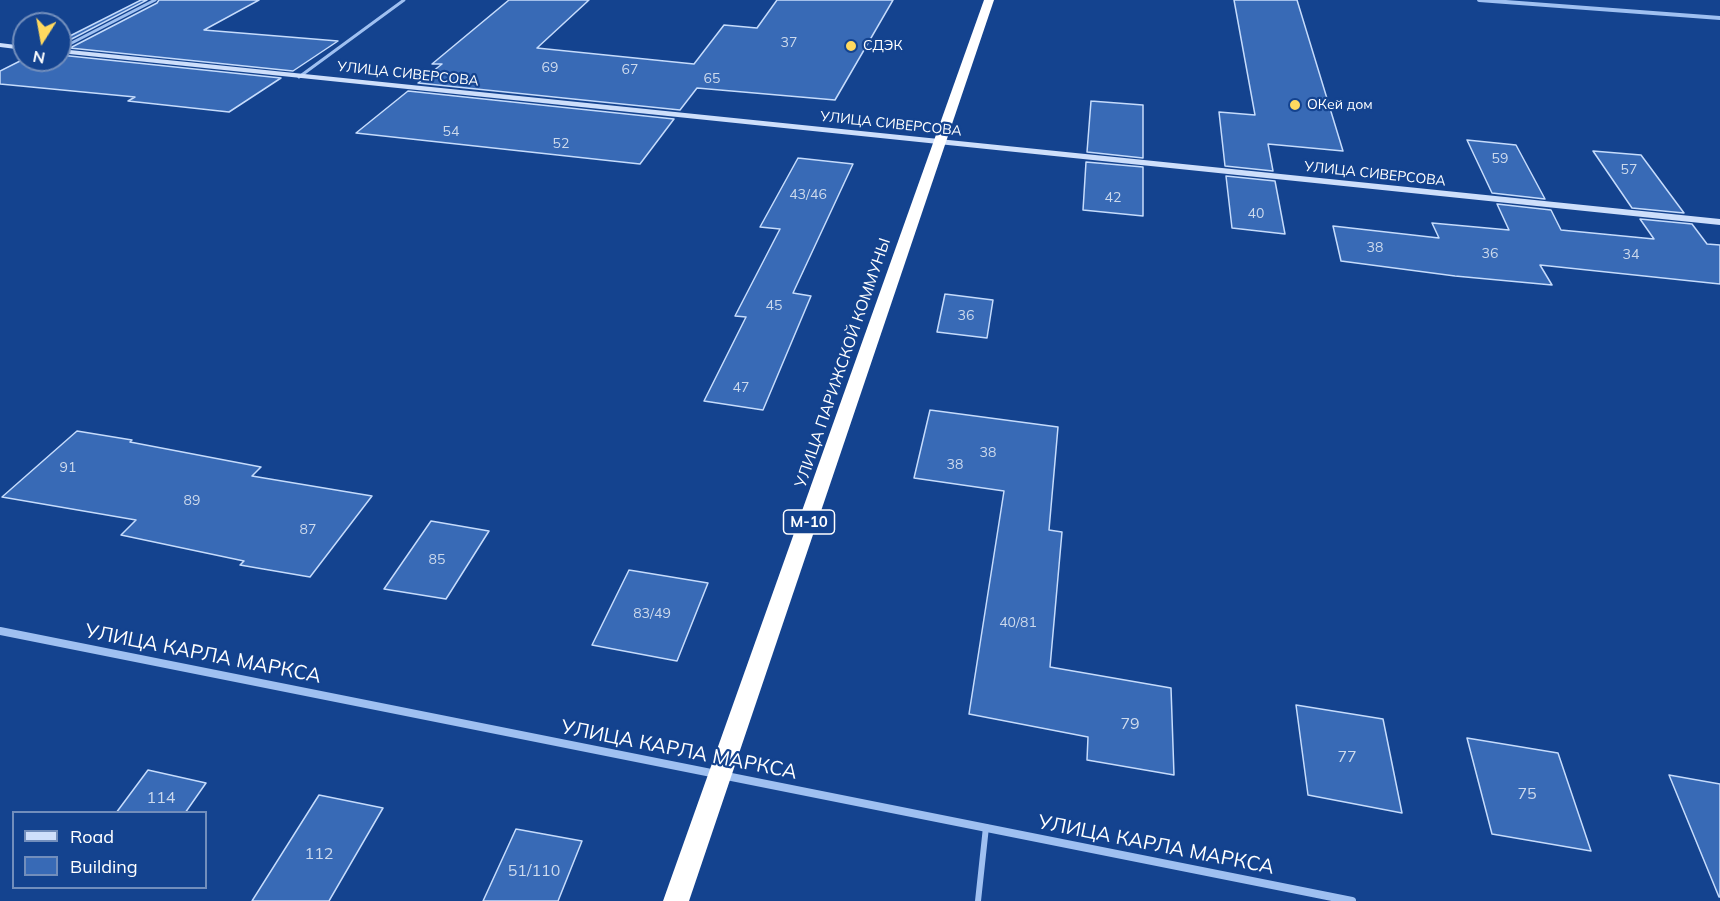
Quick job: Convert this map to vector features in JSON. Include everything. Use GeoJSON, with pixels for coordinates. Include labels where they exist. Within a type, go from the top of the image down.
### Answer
{"type":"FeatureCollection","features":[{"type":"Feature","properties":{"kind":"highway","name":"М-10"},"geometry":{"type":"LineString","coordinates":[[938,143],[989,0]]}},
{"type":"Feature","properties":{"kind":"highway","name":"УЛИЦА ПАРИЖСКОЙ КОММУНЫ"},"geometry":{"type":"LineString","coordinates":[[676,901],[888,296],[938,143]]}},
{"type":"Feature","properties":{"kind":"street"},"geometry":{"type":"LineString","coordinates":[[1479,0],[1720,18]]}},
{"type":"Feature","properties":{"kind":"street","name":"УЛИЦА СИВЕРСОВА"},"geometry":{"type":"LineString","coordinates":[[72,51],[938,143],[1720,222]]}},
{"type":"Feature","properties":{"kind":"street","name":"УЛИЦА КАРЛА МАРКСА"},"geometry":{"type":"LineString","coordinates":[[0,630],[1353,901]]}},
{"type":"Feature","properties":{"kind":"lane"},"geometry":{"type":"LineString","coordinates":[[72,44],[154,0]]}},
{"type":"Feature","properties":{"kind":"lane"},"geometry":{"type":"LineString","coordinates":[[299,76],[404,0]]}},
{"type":"Feature","properties":{"kind":"lane"},"geometry":{"type":"LineString","coordinates":[[978,901],[986,827]]}},
{"type":"Feature","properties":{"kind":"building"},"geometry":{"type":"Polygon","coordinates":[[[141,0],[147,0],[72,39],[72,35],[141,0]]]}},
{"type":"Feature","properties":{"kind":"building"},"geometry":{"type":"Polygon","coordinates":[[[159,0],[259,0],[204,30],[338,41],[293,71],[72,48],[159,0]]]}},
{"type":"Feature","properties":{"kind":"building"},"geometry":{"type":"Polygon","coordinates":[[[509,0],[589,0],[537,48],[694,64],[724,25],[757,28],[777,0],[893,0],[835,100],[697,88],[680,110],[418,83],[442,64],[432,64],[509,0]]]}},
{"type":"Feature","properties":{"kind":"building"},"geometry":{"type":"Polygon","coordinates":[[[1234,0],[1297,0],[1343,151],[1268,144],[1273,171],[1225,166],[1219,112],[1255,115],[1234,0]]]}},
{"type":"Feature","properties":{"kind":"building"},"geometry":{"type":"Polygon","coordinates":[[[72,56],[281,78],[229,112],[128,101],[135,97],[0,84],[0,71],[12,65],[12,72],[72,72],[72,56]]]}},
{"type":"Feature","properties":{"kind":"building"},"geometry":{"type":"Polygon","coordinates":[[[408,91],[674,119],[640,164],[356,133],[408,91]]]}},
{"type":"Feature","properties":{"kind":"building"},"geometry":{"type":"Polygon","coordinates":[[[1091,101],[1143,105],[1143,158],[1087,152],[1091,101]]]}},
{"type":"Feature","properties":{"kind":"building"},"geometry":{"type":"Polygon","coordinates":[[[1467,140],[1516,145],[1545,199],[1492,193],[1467,140]]]}},
{"type":"Feature","properties":{"kind":"building"},"geometry":{"type":"Polygon","coordinates":[[[1593,151],[1641,155],[1684,213],[1632,208],[1593,151]]]}},
{"type":"Feature","properties":{"kind":"building"},"geometry":{"type":"Polygon","coordinates":[[[798,158],[853,164],[793,293],[811,296],[763,410],[704,401],[746,317],[735,316],[780,229],[760,227],[798,158]]]}},
{"type":"Feature","properties":{"kind":"building"},"geometry":{"type":"Polygon","coordinates":[[[1086,162],[1143,167],[1143,216],[1083,210],[1086,162]]]}},
{"type":"Feature","properties":{"kind":"building"},"geometry":{"type":"Polygon","coordinates":[[[1226,176],[1275,181],[1285,234],[1232,228],[1226,176]]]}},
{"type":"Feature","properties":{"kind":"building"},"geometry":{"type":"Polygon","coordinates":[[[1497,204],[1551,210],[1561,230],[1654,239],[1640,219],[1692,224],[1707,244],[1720,245],[1720,284],[1540,265],[1552,285],[1455,276],[1341,261],[1333,226],[1439,238],[1432,223],[1509,230],[1497,204]]]}},
{"type":"Feature","properties":{"kind":"building"},"geometry":{"type":"Polygon","coordinates":[[[945,294],[993,300],[987,338],[937,332],[945,294]]]}},
{"type":"Feature","properties":{"kind":"building"},"geometry":{"type":"Polygon","coordinates":[[[930,410],[1058,427],[1049,530],[1062,532],[1050,667],[1171,688],[1174,775],[1087,760],[1088,737],[969,714],[1004,491],[914,478],[930,410]]]}},
{"type":"Feature","properties":{"kind":"building"},"geometry":{"type":"Polygon","coordinates":[[[77,431],[261,467],[252,476],[372,496],[310,577],[240,565],[244,561],[121,535],[136,520],[2,497],[77,431]]]}},
{"type":"Feature","properties":{"kind":"building"},"geometry":{"type":"Polygon","coordinates":[[[431,521],[489,531],[446,599],[384,589],[431,521]]]}},
{"type":"Feature","properties":{"kind":"building"},"geometry":{"type":"Polygon","coordinates":[[[629,570],[708,583],[677,661],[592,645],[629,570]]]}},
{"type":"Feature","properties":{"kind":"building"},"geometry":{"type":"Polygon","coordinates":[[[1296,705],[1383,719],[1402,813],[1308,795],[1296,705]]]}},
{"type":"Feature","properties":{"kind":"building"},"geometry":{"type":"Polygon","coordinates":[[[1467,738],[1558,753],[1591,851],[1492,834],[1467,738]]]}},
{"type":"Feature","properties":{"kind":"building"},"geometry":{"type":"Polygon","coordinates":[[[148,770],[206,783],[186,811],[117,811],[148,770]]]}},
{"type":"Feature","properties":{"kind":"building"},"geometry":{"type":"Polygon","coordinates":[[[1669,775],[1720,784],[1720,897],[1719,897],[1669,775]]]}},
{"type":"Feature","properties":{"kind":"building"},"geometry":{"type":"Polygon","coordinates":[[[319,795],[383,808],[329,901],[252,901],[319,795]]]}},
{"type":"Feature","properties":{"kind":"building"},"geometry":{"type":"Polygon","coordinates":[[[516,829],[582,841],[558,901],[483,901],[516,829]]]}},
{"type":"Feature","properties":{"kind":"place","name":"СДЭК"},"geometry":{"type":"Point","coordinates":[851,46]}},
{"type":"Feature","properties":{"kind":"place","name":"ОКей дом"},"geometry":{"type":"Point","coordinates":[1295,105]}}]}
